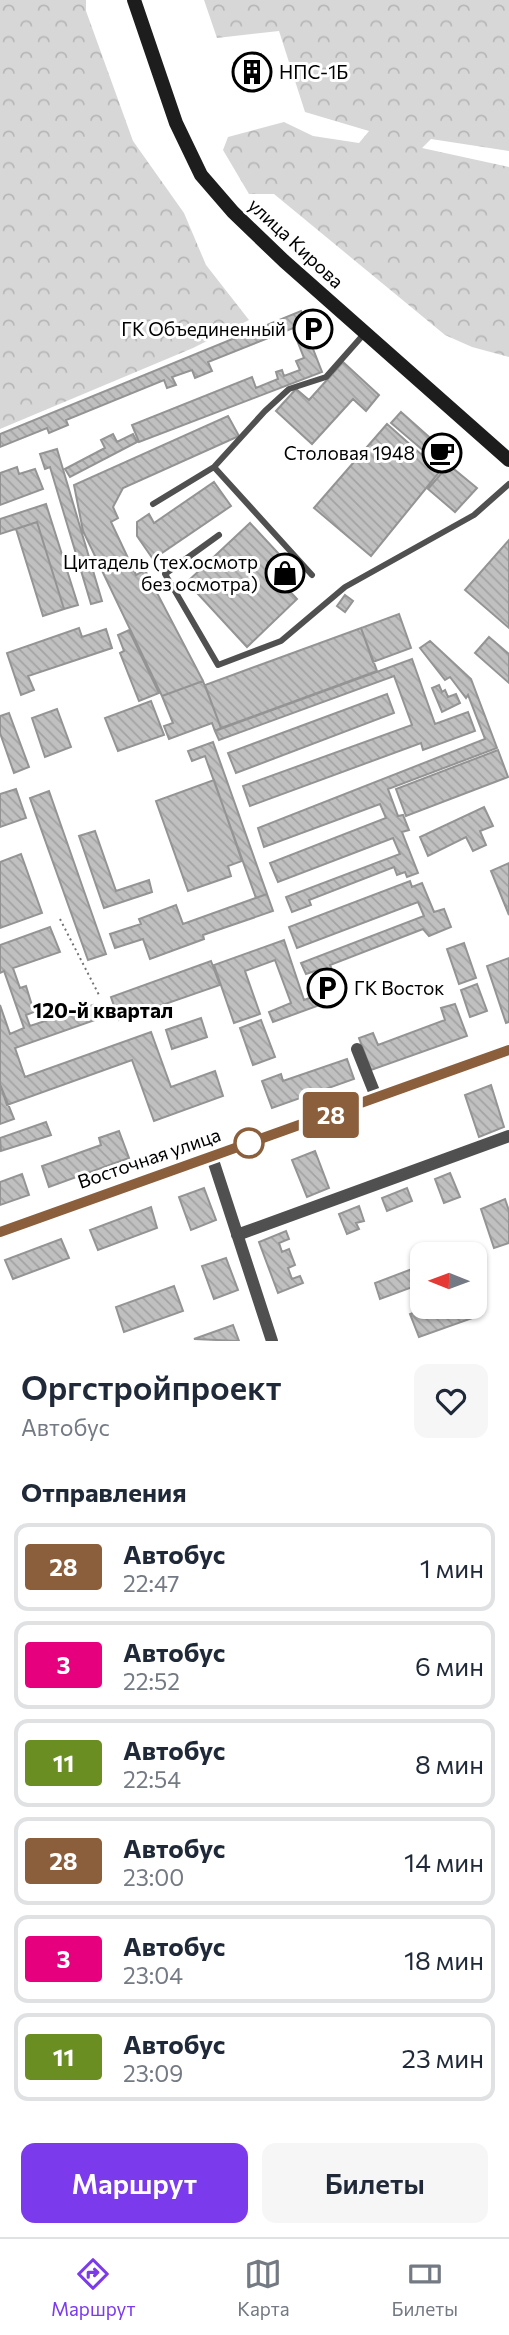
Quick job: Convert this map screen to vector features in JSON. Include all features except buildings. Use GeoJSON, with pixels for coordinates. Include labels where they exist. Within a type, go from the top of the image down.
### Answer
{"type":"FeatureCollection","features":[{"type":"Feature","properties":{"kind":"street","name":"улица Кирова"},"geometry":{"type":"LineString","coordinates":[[134,0],[176,123],[201,175],[233,212],[509,460]]}},
{"type":"Feature","properties":{"kind":"street"},"geometry":{"type":"LineString","coordinates":[[356,1049],[377,1099]]}},
{"type":"Feature","properties":{"kind":"street","name":"Восточная улица"},"geometry":{"type":"LineString","coordinates":[[0,1232],[509,1050]]}},
{"type":"Feature","properties":{"kind":"street"},"geometry":{"type":"LineString","coordinates":[[237,1234],[509,1136]]}},
{"type":"Feature","properties":{"kind":"street"},"geometry":{"type":"LineString","coordinates":[[212,1157],[272,1341]]}},
{"type":"Feature","properties":{"kind":"lane"},"geometry":{"type":"LineString","coordinates":[[153,504],[214,467],[289,389],[326,377],[365,333]]}},
{"type":"Feature","properties":{"kind":"lane"},"geometry":{"type":"LineString","coordinates":[[214,467],[312,575]]}},
{"type":"Feature","properties":{"kind":"lane"},"geometry":{"type":"LineString","coordinates":[[219,535],[165,574],[218,665],[281,641],[345,587],[474,515],[509,484]]}},
{"type":"Feature","properties":{"kind":"path"},"geometry":{"type":"LineString","coordinates":[[60,919],[99,995]]}},
{"type":"Feature","properties":{"kind":"green space"},"geometry":{"type":"Polygon","coordinates":[[[0,0],[86,0],[86,11],[133,141],[184,213],[206,265],[249,320],[193,348],[0,429],[0,0]]]}},
{"type":"Feature","properties":{"kind":"green space"},"geometry":{"type":"Polygon","coordinates":[[[204,0],[509,0],[509,151],[431,139],[422,148],[509,167],[509,357],[472,347],[445,335],[274,194],[249,194],[223,150],[228,137],[284,122],[313,136],[359,143],[369,131],[305,112],[279,31],[217,38],[204,0]]]}},
{"type":"Feature","properties":{"kind":"bus line","name":"28"},"geometry":{"type":"LineString","coordinates":[[0,1232],[509,1050]]}},
{"type":"Feature","properties":{"kind":"place","name":"НПС-1Б"},"geometry":{"type":"Point","coordinates":[252,72]}},
{"type":"Feature","properties":{"kind":"place","name":"ГК Объединенный"},"geometry":{"type":"Point","coordinates":[313,329]}},
{"type":"Feature","properties":{"kind":"place","name":"Столовая 1948"},"geometry":{"type":"Point","coordinates":[442,453]}},
{"type":"Feature","properties":{"kind":"place","name":"Цитадель (тех.осмотр без осмотра)"},"geometry":{"type":"Point","coordinates":[285,573]}},
{"type":"Feature","properties":{"kind":"place","name":"ГК Восток"},"geometry":{"type":"Point","coordinates":[327,988]}},
{"type":"Feature","properties":{"kind":"district","name":"120-й квартал"},"geometry":{"type":"Point","coordinates":[103,1011]}}]}
